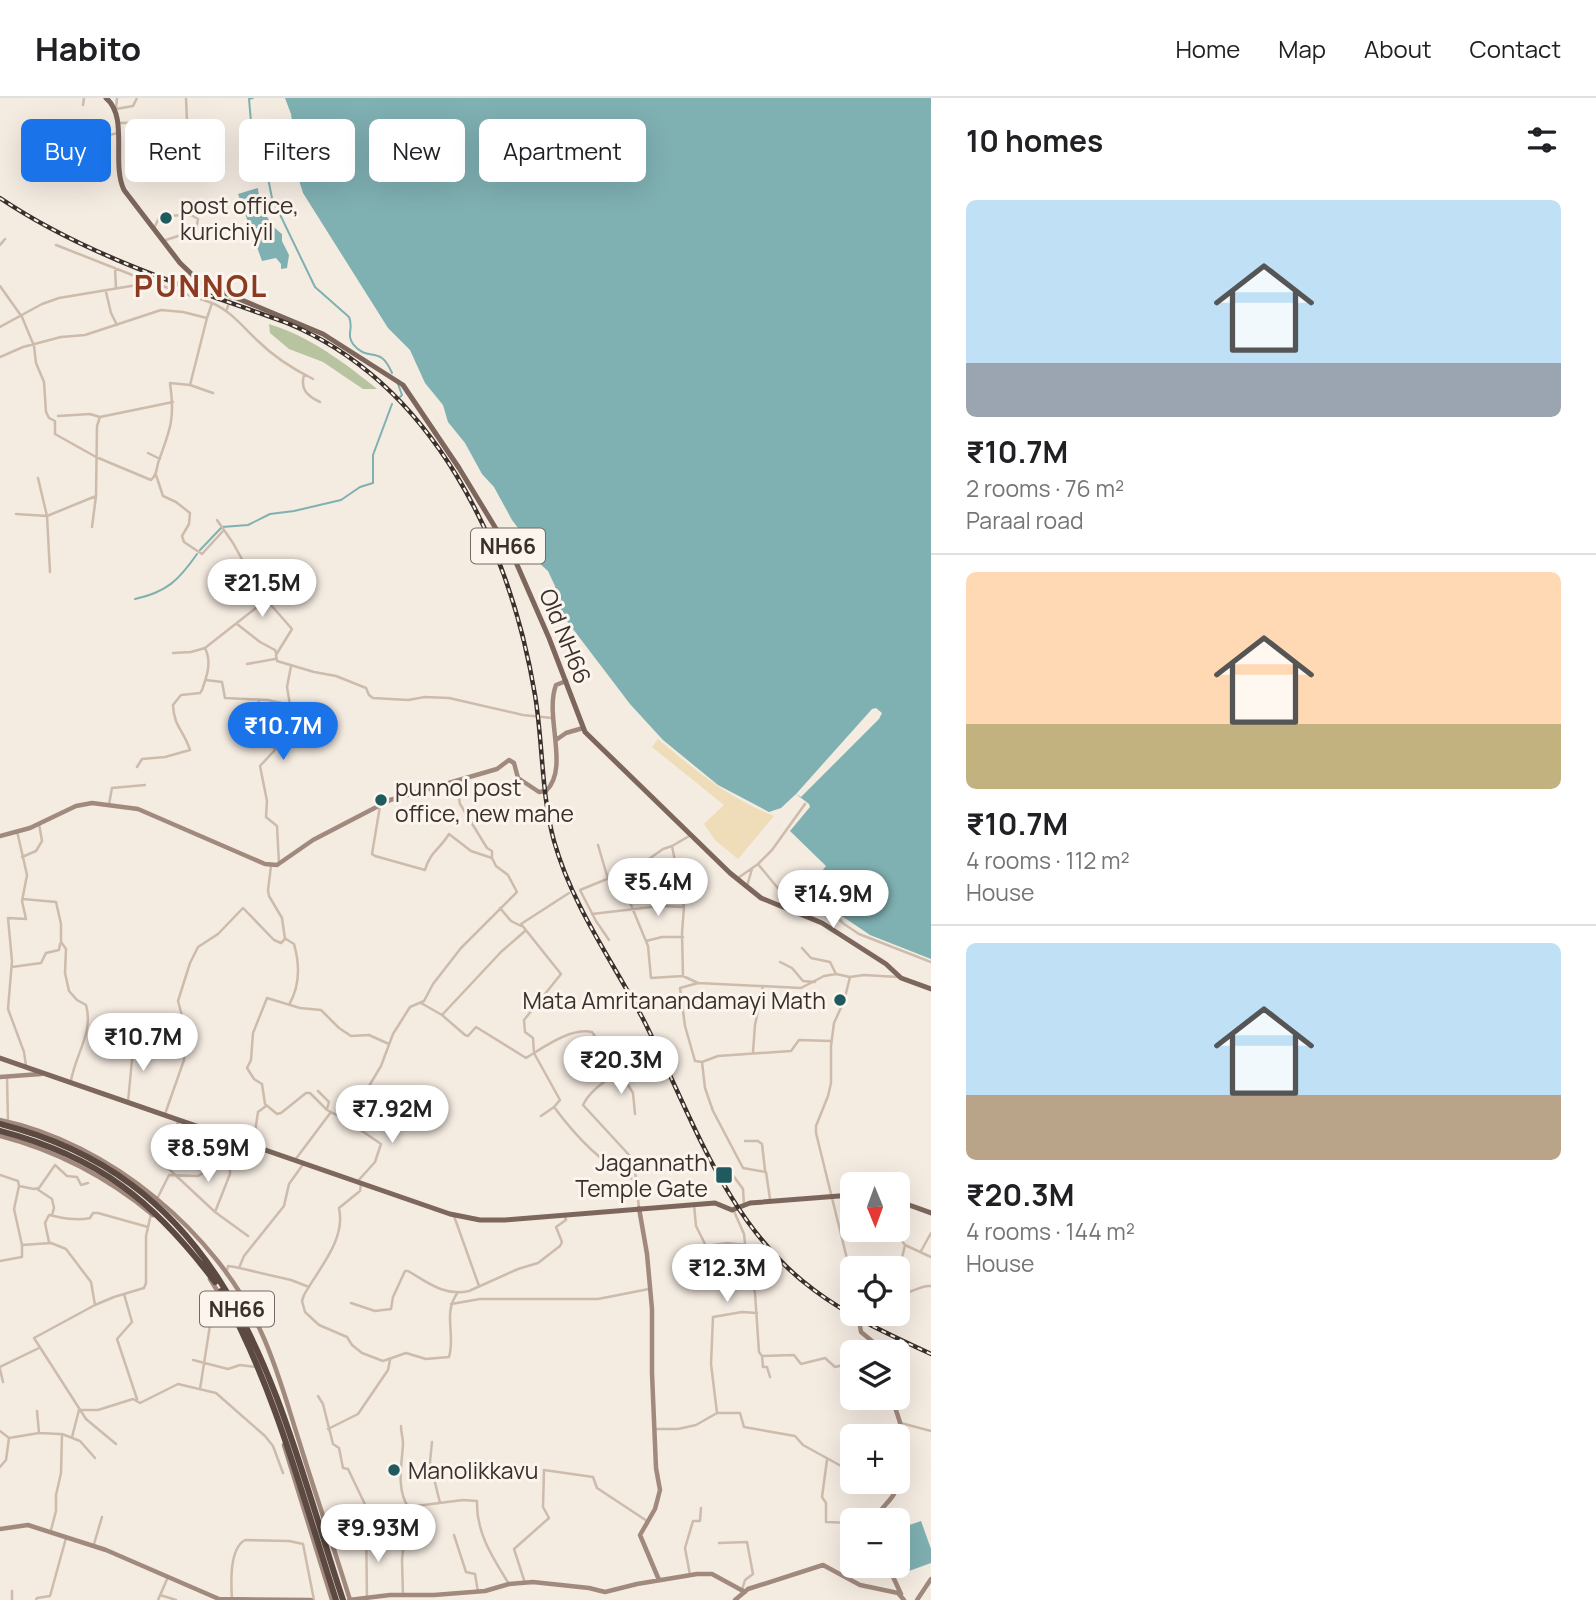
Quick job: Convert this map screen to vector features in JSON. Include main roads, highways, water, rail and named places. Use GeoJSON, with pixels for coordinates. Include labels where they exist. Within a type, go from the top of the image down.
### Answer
{"type":"FeatureCollection","features":[{"type":"Feature","properties":{"kind":"highway","name":"NH66"},"geometry":{"type":"LineString","coordinates":[[0,1122],[60,1144],[119,1176],[176,1224],[203,1255],[243,1318],[276,1390],[347,1600]]}},
{"type":"Feature","properties":{"kind":"highway","name":"NH66"},"geometry":{"type":"LineString","coordinates":[[0,1135],[52,1147],[109,1176],[175,1231],[217,1284],[253,1353],[278,1414],[334,1600]]}},
{"type":"Feature","properties":{"kind":"main road","name":"Old NH66"},"geometry":{"type":"LineString","coordinates":[[106,98],[116,110],[119,179],[124,190],[180,263],[201,283],[323,334],[403,386],[510,551],[566,681],[583,729],[761,898],[822,923],[886,964],[901,978],[931,989]]}},
{"type":"Feature","properties":{"kind":"main road"},"geometry":{"type":"LineString","coordinates":[[0,836],[39,824],[76,806],[109,804],[138,809],[271,866],[279,864],[313,841],[390,800],[497,769],[509,760],[514,762],[518,778],[539,792],[546,791],[555,776],[556,741],[551,703],[557,683],[566,681]]}},
{"type":"Feature","properties":{"kind":"main road"},"geometry":{"type":"LineString","coordinates":[[556,741],[566,733],[583,729]]}},
{"type":"Feature","properties":{"kind":"main road"},"geometry":{"type":"LineString","coordinates":[[0,1058],[453,1214],[480,1220],[694,1204],[717,1203],[733,1209],[770,1201],[840,1196]]}},
{"type":"Feature","properties":{"kind":"main road"},"geometry":{"type":"LineString","coordinates":[[0,1077],[46,1073]]}},
{"type":"Feature","properties":{"kind":"main road"},"geometry":{"type":"LineString","coordinates":[[0,1122],[39,1131],[76,1146],[127,1176],[158,1199],[201,1240],[226,1274],[262,1333],[283,1390],[347,1600],[496,1590],[509,1584],[525,1583],[589,1588],[605,1592],[659,1580],[712,1574],[743,1591]]}},
{"type":"Feature","properties":{"kind":"main road"},"geometry":{"type":"LineString","coordinates":[[0,1135],[64,1157],[114,1186],[151,1214],[194,1258],[222,1298],[256,1367],[279,1429],[334,1600]]}},
{"type":"Feature","properties":{"kind":"main road"},"geometry":{"type":"LineString","coordinates":[[910,1206],[931,1213]]}},
{"type":"Feature","properties":{"kind":"main road"},"geometry":{"type":"LineString","coordinates":[[639,1208],[650,1289],[656,1468],[660,1489],[655,1509],[640,1535],[659,1580]]}},
{"type":"Feature","properties":{"kind":"main road"},"geometry":{"type":"LineString","coordinates":[[860,1326],[862,1333],[871,1340]]}},
{"type":"Feature","properties":{"kind":"main road"},"geometry":{"type":"LineString","coordinates":[[881,1508],[894,1494],[907,1454],[896,1410]]}},
{"type":"Feature","properties":{"kind":"main road"},"geometry":{"type":"LineString","coordinates":[[0,1529],[28,1525],[93,1546],[219,1599],[313,1600]]}},
{"type":"Feature","properties":{"kind":"main road"},"geometry":{"type":"LineString","coordinates":[[735,1600],[743,1591],[823,1565],[860,1585],[900,1596]]}},
{"type":"Feature","properties":{"kind":"main road"},"geometry":{"type":"LineString","coordinates":[[893,1578],[900,1596]]}},
{"type":"Feature","properties":{"kind":"main road"},"geometry":{"type":"LineString","coordinates":[[917,1600],[931,1579]]}},
{"type":"Feature","properties":{"kind":"water"},"geometry":{"type":"Polygon","coordinates":[[[285,98],[931,98],[931,959],[870,935],[842,916],[841,895],[836,893],[822,897],[814,891],[814,881],[826,866],[790,831],[810,807],[809,804],[796,794],[781,808],[769,812],[718,785],[663,740],[630,704],[560,612],[556,604],[555,586],[548,571],[537,561],[528,541],[512,520],[494,487],[482,474],[465,443],[448,422],[443,405],[425,383],[410,350],[388,328],[303,193],[300,182],[355,182],[355,119],[292,119],[285,98]]]}},
{"type":"Feature","properties":{"kind":"water"},"geometry":{"type":"Polygon","coordinates":[[[258,188],[265,213],[272,225],[282,234],[282,241],[289,255],[287,268],[281,269],[276,258],[262,261],[238,194],[258,188]]]}},
{"type":"Feature","properties":{"kind":"water"},"geometry":{"type":"Polygon","coordinates":[[[921,1521],[931,1549],[931,1563],[910,1571],[910,1525],[921,1521]]]}},
{"type":"Feature","properties":{"kind":"waterway"},"geometry":{"type":"LineString","coordinates":[[253,98],[249,99],[254,156],[268,178],[272,198],[315,287],[349,317],[353,344],[364,353],[383,359],[392,373]]}},
{"type":"Feature","properties":{"kind":"waterway"},"geometry":{"type":"LineString","coordinates":[[398,384],[402,395],[399,398]]}},
{"type":"Feature","properties":{"kind":"waterway"},"geometry":{"type":"LineString","coordinates":[[200,550],[222,527],[248,525],[270,514],[341,500],[360,487],[373,483],[373,455],[392,404]]}},
{"type":"Feature","properties":{"kind":"waterway"},"geometry":{"type":"LineString","coordinates":[[135,599],[156,593],[171,584],[197,554]]}},
{"type":"Feature","properties":{"kind":"railway"},"geometry":{"type":"LineString","coordinates":[[0,198],[34,219],[103,254],[287,323],[339,350],[384,386],[423,428],[457,476],[484,528],[506,583],[523,639],[535,695],[547,805],[562,865],[593,931],[642,1017],[713,1164],[756,1233],[783,1263],[814,1290],[842,1309],[931,1354]]}},
{"type":"Feature","properties":{"kind":"place","name":"post office, kurichiyil"},"geometry":{"type":"Point","coordinates":[166,218]}},
{"type":"Feature","properties":{"kind":"place","name":"punnol post office, new mahe"},"geometry":{"type":"Point","coordinates":[381,800]}},
{"type":"Feature","properties":{"kind":"place","name":"Mata Amritanandamayi Math"},"geometry":{"type":"Point","coordinates":[840,1000]}},
{"type":"Feature","properties":{"kind":"place","name":"Jagannath Temple Gate"},"geometry":{"type":"Point","coordinates":[724,1175]}},
{"type":"Feature","properties":{"kind":"place","name":"Manolikkavu"},"geometry":{"type":"Point","coordinates":[394,1470]}},
{"type":"Feature","properties":{"kind":"district","name":"PUNNOL"},"geometry":{"type":"Point","coordinates":[201,285]}}]}
